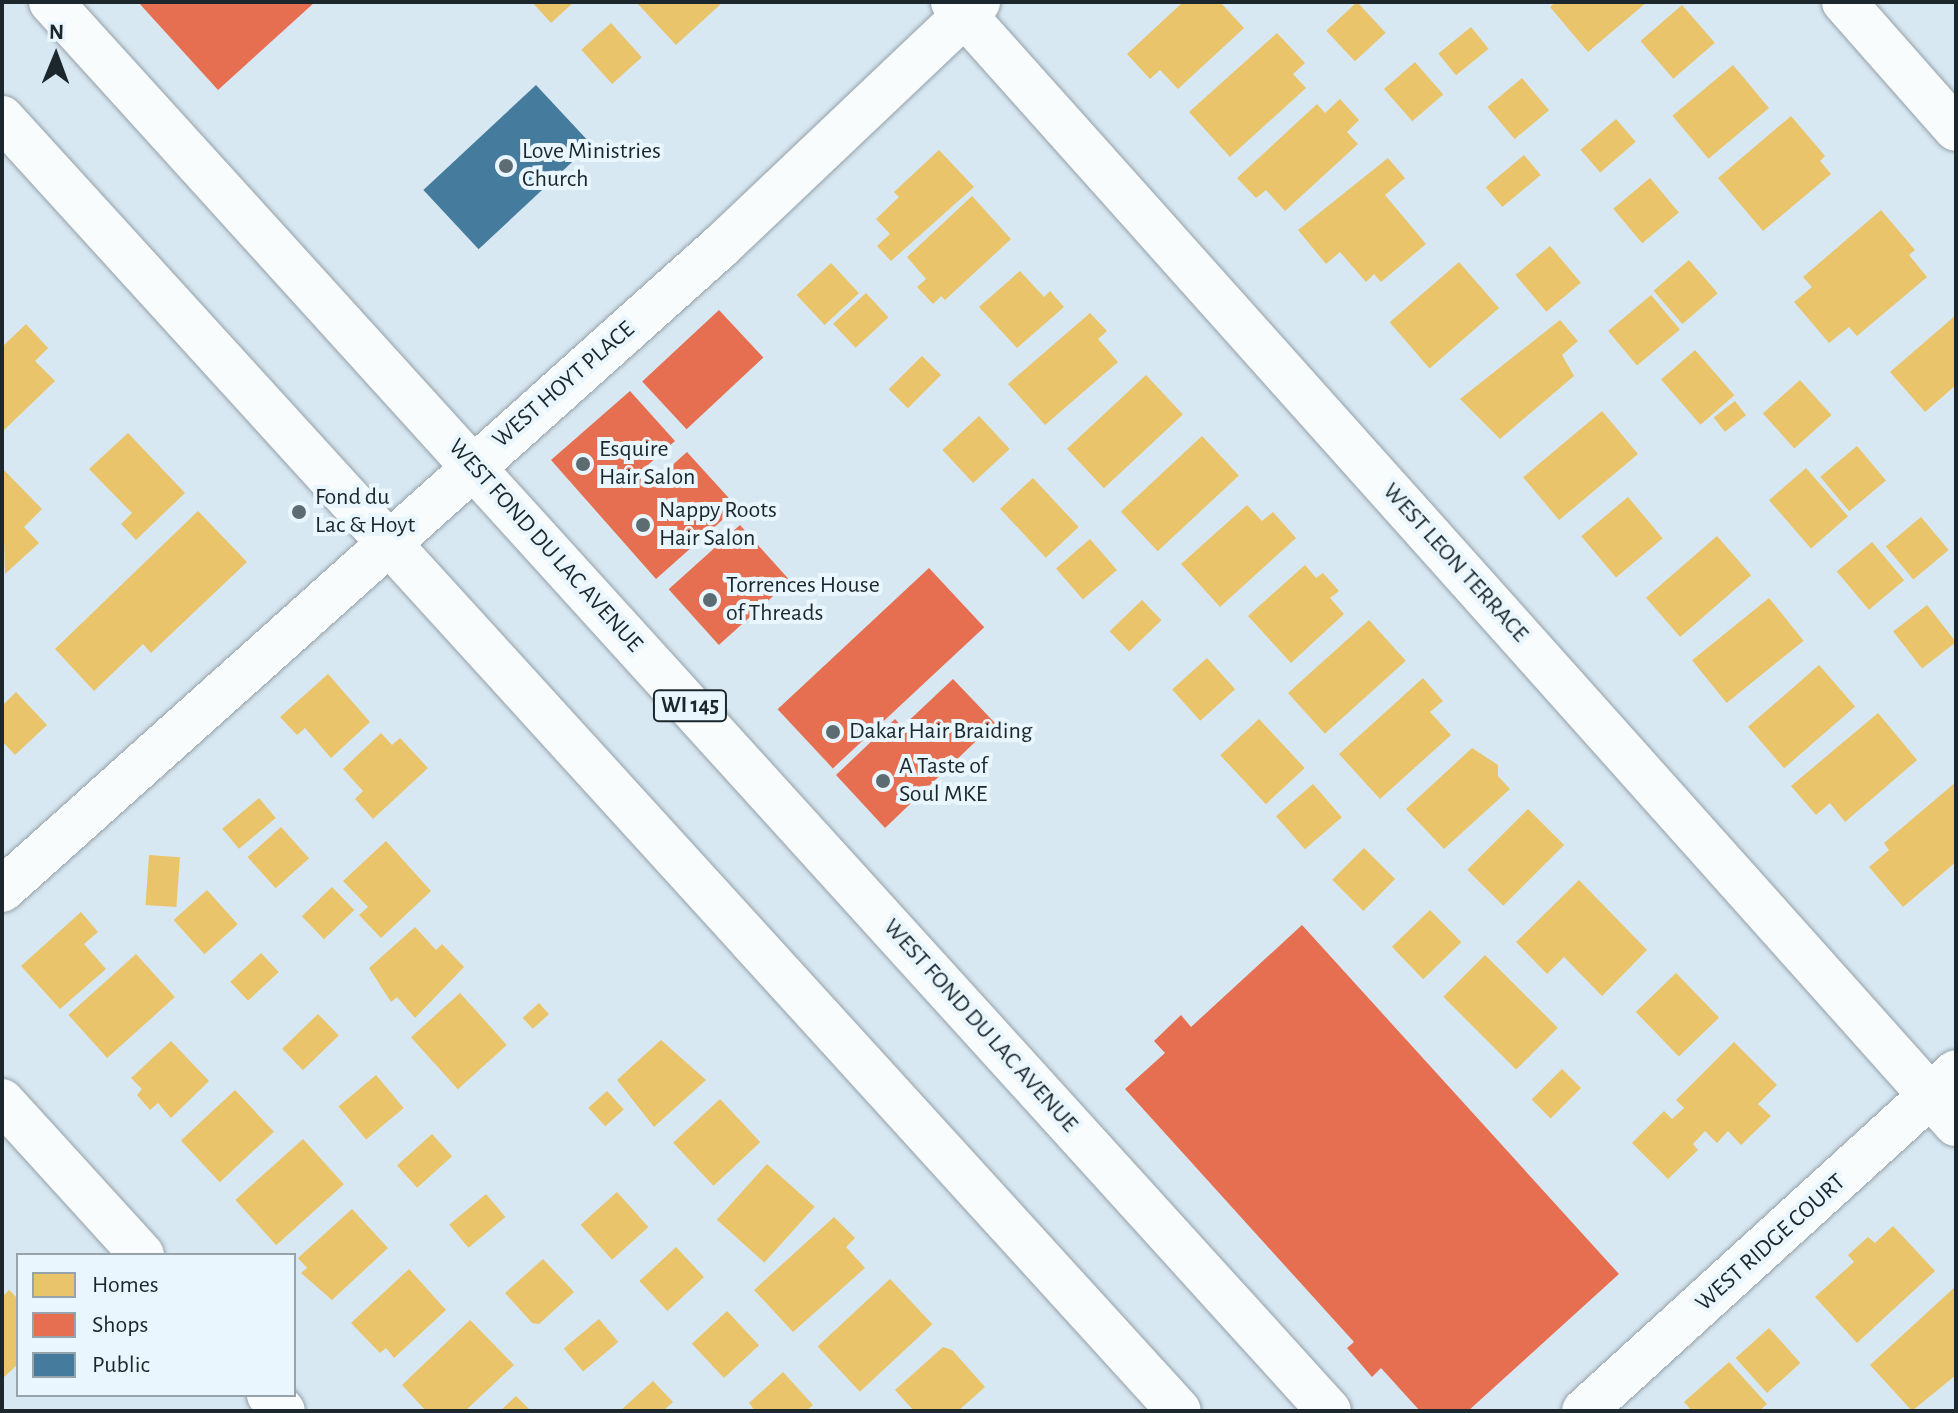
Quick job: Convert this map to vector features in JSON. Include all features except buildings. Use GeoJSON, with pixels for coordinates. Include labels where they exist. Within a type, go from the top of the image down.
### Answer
{"type":"FeatureCollection","features":[{"type":"Feature","properties":{"kind":"main road","name":"WEST FOND DU LAC AVENUE"},"geometry":{"type":"LineString","coordinates":[[51,2],[1329,1411]]}},
{"type":"Feature","properties":{"kind":"main road"},"geometry":{"type":"LineString","coordinates":[[1844,2],[1956,129]]}},
{"type":"Feature","properties":{"kind":"main road","name":"WEST HOYT PLACE"},"geometry":{"type":"LineString","coordinates":[[2,890],[389,547],[473,466],[720,247],[965,6]]}},
{"type":"Feature","properties":{"kind":"main road","name":"WEST LEON TERRACE"},"geometry":{"type":"LineString","coordinates":[[965,6],[1948,1098]]}},
{"type":"Feature","properties":{"kind":"main road"},"geometry":{"type":"LineString","coordinates":[[2,118],[389,547],[1179,1411]]}},
{"type":"Feature","properties":{"kind":"main road","name":"WEST RIDGE COURT"},"geometry":{"type":"LineString","coordinates":[[1584,1411],[1948,1098]]}},
{"type":"Feature","properties":{"kind":"main road"},"geometry":{"type":"LineString","coordinates":[[2,1101],[140,1253]]}},
{"type":"Feature","properties":{"kind":"place","name":"Love Ministries Church"},"geometry":{"type":"Point","coordinates":[506,166]}},
{"type":"Feature","properties":{"kind":"place","name":"Esquire Hair Salon"},"geometry":{"type":"Point","coordinates":[583,464]}},
{"type":"Feature","properties":{"kind":"place","name":"Fond du Lac & Hoyt"},"geometry":{"type":"Point","coordinates":[299,512]}},
{"type":"Feature","properties":{"kind":"place","name":"Nappy Roots Hair Salon"},"geometry":{"type":"Point","coordinates":[643,525]}},
{"type":"Feature","properties":{"kind":"place","name":"Torrences House of Threads"},"geometry":{"type":"Point","coordinates":[710,600]}},
{"type":"Feature","properties":{"kind":"place","name":"Dakar Hair Braiding"},"geometry":{"type":"Point","coordinates":[833,732]}},
{"type":"Feature","properties":{"kind":"place","name":"A Taste of Soul MKE"},"geometry":{"type":"Point","coordinates":[883,781]}}]}
